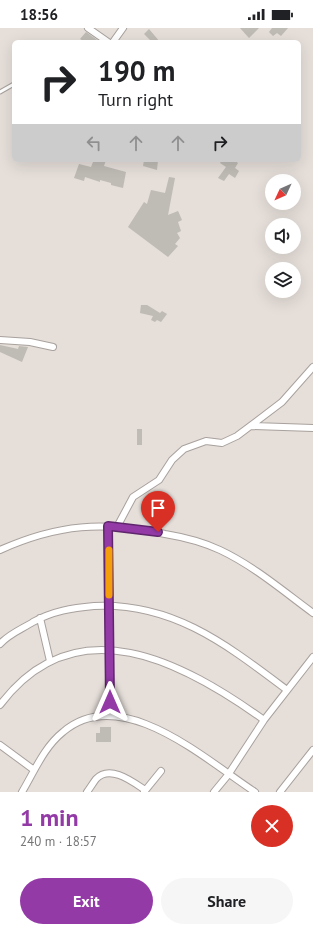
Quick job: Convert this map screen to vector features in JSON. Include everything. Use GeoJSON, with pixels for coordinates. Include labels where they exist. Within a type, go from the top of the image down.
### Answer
{"type":"FeatureCollection","features":[{"type":"Feature","properties":{"kind":"street"},"geometry":{"type":"LineString","coordinates":[[88,28],[105,40]]}},
{"type":"Feature","properties":{"kind":"street"},"geometry":{"type":"LineString","coordinates":[[114,40],[123,28]]}},
{"type":"Feature","properties":{"kind":"street"},"geometry":{"type":"LineString","coordinates":[[0,340],[30,342],[53,347]]}},
{"type":"Feature","properties":{"kind":"street"},"geometry":{"type":"LineString","coordinates":[[117,527],[133,497],[159,480],[172,460],[184,449],[206,441],[222,443],[229,440],[282,402],[313,368]]}},
{"type":"Feature","properties":{"kind":"street"},"geometry":{"type":"LineString","coordinates":[[249,426],[313,428]]}},
{"type":"Feature","properties":{"kind":"street"},"geometry":{"type":"LineString","coordinates":[[0,550],[25,539],[60,529],[92,525],[144,529],[172,535],[219,550],[240,560],[313,613]]}},
{"type":"Feature","properties":{"kind":"street"},"geometry":{"type":"LineString","coordinates":[[108,526],[110,715]]}},
{"type":"Feature","properties":{"kind":"street"},"geometry":{"type":"LineString","coordinates":[[0,644],[40,618],[56,611],[74,608],[110,606],[139,608],[186,623],[240,655],[287,690]]}},
{"type":"Feature","properties":{"kind":"street"},"geometry":{"type":"LineString","coordinates":[[40,618],[50,661]]}},
{"type":"Feature","properties":{"kind":"street"},"geometry":{"type":"LineString","coordinates":[[0,705],[11,690],[30,673],[50,661],[64,655],[110,650],[139,654],[184,670],[228,694],[264,720]]}},
{"type":"Feature","properties":{"kind":"street"},"geometry":{"type":"LineString","coordinates":[[214,792],[228,775],[264,720],[313,657]]}},
{"type":"Feature","properties":{"kind":"street"},"geometry":{"type":"LineString","coordinates":[[22,792],[49,747],[63,732],[75,723],[98,715],[110,715],[138,722],[179,740],[228,775],[255,792]]}},
{"type":"Feature","properties":{"kind":"street"},"geometry":{"type":"LineString","coordinates":[[0,744],[34,770]]}},
{"type":"Feature","properties":{"kind":"street"},"geometry":{"type":"LineString","coordinates":[[280,792],[313,750]]}},
{"type":"Feature","properties":{"kind":"street"},"geometry":{"type":"LineString","coordinates":[[307,757],[313,762]]}},
{"type":"Feature","properties":{"kind":"street"},"geometry":{"type":"LineString","coordinates":[[87,792],[97,778],[104,774],[114,774],[123,777],[145,791],[161,771]]}},
{"type":"Feature","properties":{"kind":"lane"},"geometry":{"type":"LineString","coordinates":[[0,92],[12,85]]}},
{"type":"Feature","properties":{"kind":"building"},"geometry":{"type":"Polygon","coordinates":[[[240,28],[259,28],[249,38],[240,28]]]}},
{"type":"Feature","properties":{"kind":"building"},"geometry":{"type":"Polygon","coordinates":[[[272,28],[288,28],[281,36],[277,33],[273,36],[269,32],[272,28]]]}},
{"type":"Feature","properties":{"kind":"building"},"geometry":{"type":"Polygon","coordinates":[[[149,29],[158,40],[150,40],[144,34],[149,29]]]}},
{"type":"Feature","properties":{"kind":"building"},"geometry":{"type":"Polygon","coordinates":[[[86,32],[97,40],[82,40],[80,39],[86,32]]]}},
{"type":"Feature","properties":{"kind":"building"},"geometry":{"type":"Polygon","coordinates":[[[93,162],[105,162],[104,166],[126,172],[123,188],[100,180],[100,182],[85,177],[84,181],[74,178],[79,164],[91,167],[93,162]]]}},
{"type":"Feature","properties":{"kind":"building"},"geometry":{"type":"Polygon","coordinates":[[[144,162],[158,162],[157,170],[143,166],[144,162]]]}},
{"type":"Feature","properties":{"kind":"building"},"geometry":{"type":"Polygon","coordinates":[[[220,163],[238,163],[235,168],[239,171],[235,178],[229,174],[224,181],[218,178],[226,167],[220,163]]]}},
{"type":"Feature","properties":{"kind":"building"},"geometry":{"type":"Polygon","coordinates":[[[169,177],[175,178],[168,215],[178,211],[182,220],[178,222],[181,231],[177,233],[180,238],[175,244],[178,246],[168,257],[128,227],[144,202],[147,204],[151,190],[165,193],[169,177]]]}},
{"type":"Feature","properties":{"kind":"building"},"geometry":{"type":"Polygon","coordinates":[[[141,305],[147,305],[160,313],[162,311],[167,314],[161,322],[157,320],[155,322],[151,320],[153,316],[140,313],[141,305]]]}},
{"type":"Feature","properties":{"kind":"building"},"geometry":{"type":"Polygon","coordinates":[[[0,345],[18,349],[19,346],[28,347],[22,362],[0,352],[0,345]]]}},
{"type":"Feature","properties":{"kind":"building"},"geometry":{"type":"Polygon","coordinates":[[[137,429],[142,429],[142,445],[137,445],[137,429]]]}},
{"type":"Feature","properties":{"kind":"building"},"geometry":{"type":"Polygon","coordinates":[[[100,727],[111,727],[111,742],[96,742],[96,733],[100,733],[100,727]]]}},
{"type":"Feature","properties":{"kind":"slow traffic"},"geometry":{"type":"LineString","coordinates":[[109,550],[109,595]]}},
{"type":"Feature","properties":{"kind":"route"},"geometry":{"type":"LineString","coordinates":[[110,702],[108,526],[144,529],[158,532]]}}]}
